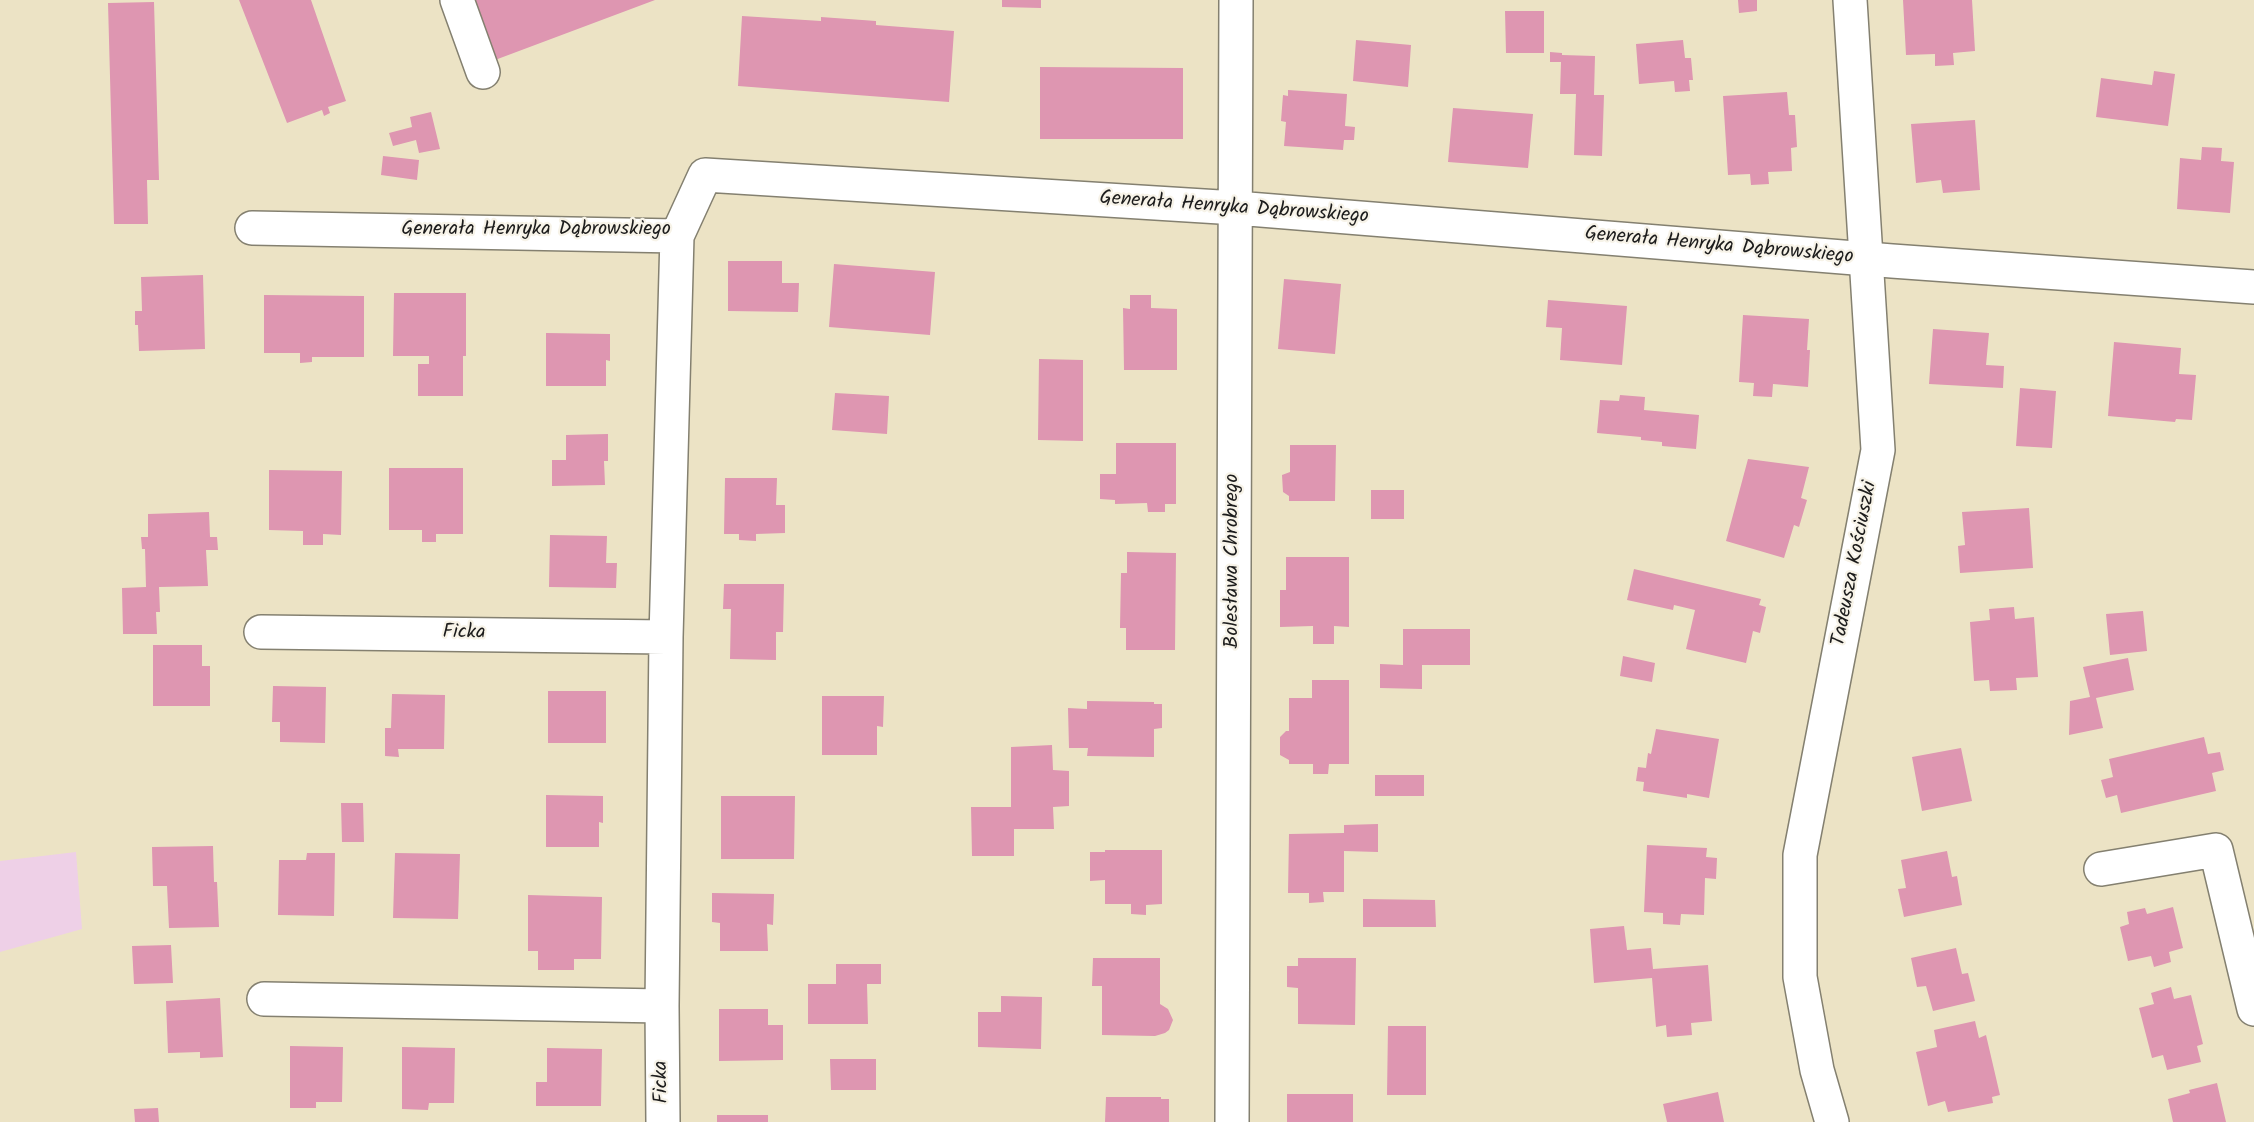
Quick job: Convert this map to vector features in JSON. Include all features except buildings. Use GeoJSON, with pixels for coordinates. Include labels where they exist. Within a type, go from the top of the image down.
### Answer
{"type":"FeatureCollection","features":[{"type":"Feature","properties":{"kind":"street"},"geometry":{"type":"LineString","coordinates":[[457,0],[483,72]]}},
{"type":"Feature","properties":{"kind":"street","name":"Bolesława Chrobrego"},"geometry":{"type":"LineString","coordinates":[[1232,1122],[1236,0]]}},
{"type":"Feature","properties":{"kind":"street","name":"Tadeusza Kościuszki"},"geometry":{"type":"LineString","coordinates":[[1832,1122],[1817,1070],[1800,976],[1800,855],[1878,450],[1850,0]]}},
{"type":"Feature","properties":{"kind":"street","name":"Generała Henryka Dąbrowskiego"},"geometry":{"type":"LineString","coordinates":[[252,228],[677,236],[705,175],[1236,208],[1866,259],[2254,287]]}},
{"type":"Feature","properties":{"kind":"street","name":"Ficka"},"geometry":{"type":"LineString","coordinates":[[663,1122],[666,637],[677,236]]}},
{"type":"Feature","properties":{"kind":"street","name":"Ficka"},"geometry":{"type":"LineString","coordinates":[[261,632],[666,637]]}},
{"type":"Feature","properties":{"kind":"street"},"geometry":{"type":"LineString","coordinates":[[2101,869],[2216,850],[2254,1009]]}},
{"type":"Feature","properties":{"kind":"street"},"geometry":{"type":"LineString","coordinates":[[264,999],[662,1006]]}},
{"type":"Feature","properties":{"kind":"shaded area"},"geometry":{"type":"Polygon","coordinates":[[[76,852],[82,929],[0,952],[0,861],[76,852]]]}}]}
